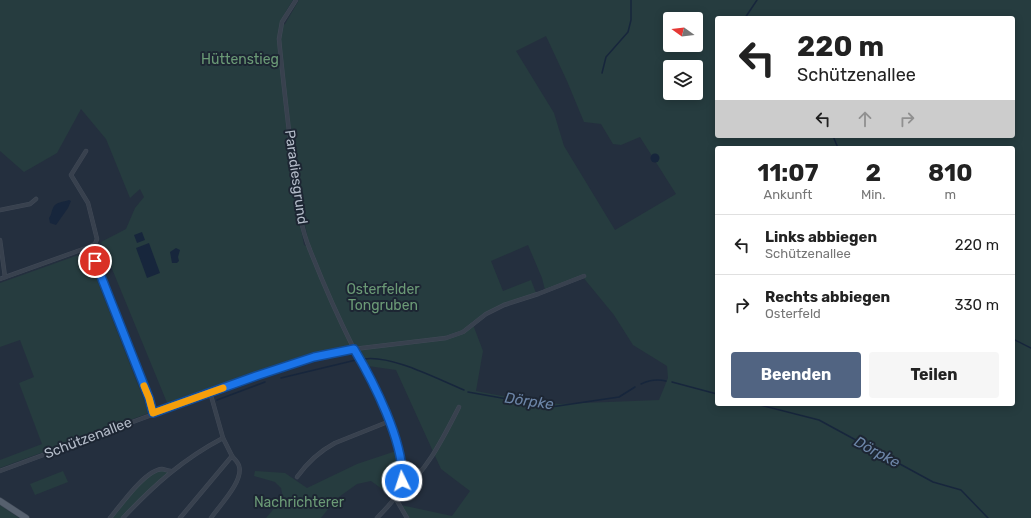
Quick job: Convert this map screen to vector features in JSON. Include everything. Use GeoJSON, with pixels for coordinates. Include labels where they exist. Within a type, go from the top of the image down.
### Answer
{"type":"FeatureCollection","features":[{"type":"Feature","properties":{"kind":"main road"},"geometry":{"type":"LineString","coordinates":[[0,501],[26,518]]}},
{"type":"Feature","properties":{"kind":"street","name":"Paradiesgrund"},"geometry":{"type":"LineString","coordinates":[[296,0],[282,22],[279,39],[299,211],[309,249],[354,349],[377,392],[390,422],[402,468],[402,481],[399,493]]}},
{"type":"Feature","properties":{"kind":"street"},"geometry":{"type":"LineString","coordinates":[[0,279],[95,244],[97,239],[88,203],[71,175],[86,151]]}},
{"type":"Feature","properties":{"kind":"street"},"geometry":{"type":"LineString","coordinates":[[0,210],[30,204],[36,199]]}},
{"type":"Feature","properties":{"kind":"street"},"geometry":{"type":"LineString","coordinates":[[0,240],[5,277]]}},
{"type":"Feature","properties":{"kind":"street"},"geometry":{"type":"LineString","coordinates":[[89,247],[149,398],[153,413]]}},
{"type":"Feature","properties":{"kind":"street","name":"Schützenallee"},"geometry":{"type":"LineString","coordinates":[[0,471],[210,392],[314,357],[354,349],[446,338],[458,334],[486,314],[504,305],[538,294],[584,276]]}},
{"type":"Feature","properties":{"kind":"street"},"geometry":{"type":"LineString","coordinates":[[210,392],[223,438],[232,456],[239,465],[239,474],[232,490],[211,518]]}},
{"type":"Feature","properties":{"kind":"street"},"geometry":{"type":"LineString","coordinates":[[377,518],[418,474],[439,446],[459,407]]}},
{"type":"Feature","properties":{"kind":"street"},"geometry":{"type":"LineString","coordinates":[[296,477],[311,460],[335,442],[390,422]]}},
{"type":"Feature","properties":{"kind":"street"},"geometry":{"type":"LineString","coordinates":[[123,518],[142,497],[171,471],[199,450],[223,438]]}},
{"type":"Feature","properties":{"kind":"street"},"geometry":{"type":"LineString","coordinates":[[180,518],[232,456]]}},
{"type":"Feature","properties":{"kind":"street"},"geometry":{"type":"LineString","coordinates":[[110,518],[143,478],[162,469],[171,471]]}},
{"type":"Feature","properties":{"kind":"street"},"geometry":{"type":"LineString","coordinates":[[396,498],[407,518]]}},
{"type":"Feature","properties":{"kind":"green space"},"geometry":{"type":"Polygon","coordinates":[[[0,0],[293,0],[286,11],[279,28],[285,24],[299,0],[1031,0],[1031,518],[409,518],[401,505],[452,516],[470,491],[441,469],[396,370],[368,366],[361,353],[348,346],[313,354],[168,405],[101,242],[126,229],[135,208],[144,197],[140,189],[130,198],[106,139],[81,109],[57,153],[24,172],[0,151],[0,0]],[[546,36],[516,51],[554,113],[564,146],[615,230],[676,194],[640,137],[621,145],[613,144],[601,124],[584,122],[546,36]],[[279,42],[291,174],[304,245],[310,248],[302,211],[279,42]],[[528,245],[491,261],[503,291],[531,280],[536,293],[507,302],[487,312],[472,322],[483,351],[476,391],[523,400],[526,397],[558,404],[659,400],[668,378],[667,366],[633,345],[614,315],[582,276],[545,290],[542,278],[528,245]]]}},
{"type":"Feature","properties":{"kind":"green space"},"geometry":{"type":"Polygon","coordinates":[[[85,251],[89,252],[95,266],[92,267],[149,413],[0,468],[0,460],[42,444],[19,383],[34,377],[20,340],[0,347],[0,283],[84,253],[85,251]]]}},
{"type":"Feature","properties":{"kind":"green space","name":"Nachrichterer"},"geometry":{"type":"Polygon","coordinates":[[[396,451],[399,468],[399,480],[393,497],[371,481],[357,484],[336,499],[321,518],[266,518],[283,498],[281,488],[275,482],[254,476],[255,471],[285,473],[307,488],[357,464],[396,451]]]}},
{"type":"Feature","properties":{"kind":"green space"},"geometry":{"type":"Polygon","coordinates":[[[162,469],[171,471],[123,518],[110,518],[143,478],[162,469]]]}},
{"type":"Feature","properties":{"kind":"green space"},"geometry":{"type":"Polygon","coordinates":[[[63,471],[68,482],[35,495],[30,484],[63,471]]]}},
{"type":"Feature","properties":{"kind":"green space"},"geometry":{"type":"Polygon","coordinates":[[[0,505],[19,518],[0,518],[0,505]]]}},
{"type":"Feature","properties":{"kind":"water"},"geometry":{"type":"Polygon","coordinates":[[[655,153],[660,158],[655,163],[650,158],[655,153]]]}},
{"type":"Feature","properties":{"kind":"water"},"geometry":{"type":"Polygon","coordinates":[[[69,200],[71,201],[68,208],[56,225],[50,223],[49,218],[54,206],[58,203],[69,200]]]}},
{"type":"Feature","properties":{"kind":"water"},"geometry":{"type":"Polygon","coordinates":[[[142,232],[145,240],[137,243],[134,235],[142,232]]]}},
{"type":"Feature","properties":{"kind":"water"},"geometry":{"type":"Polygon","coordinates":[[[149,243],[160,273],[147,278],[136,248],[149,243]]]}},
{"type":"Feature","properties":{"kind":"water"},"geometry":{"type":"Polygon","coordinates":[[[176,248],[180,250],[178,257],[179,261],[177,263],[172,263],[170,252],[176,248]]]}},
{"type":"Feature","properties":{"kind":"waterway"},"geometry":{"type":"LineString","coordinates":[[602,73],[606,57],[628,32],[631,20],[631,0]]}},
{"type":"Feature","properties":{"kind":"waterway"},"geometry":{"type":"LineString","coordinates":[[746,16],[757,0]]}},
{"type":"Feature","properties":{"kind":"waterway"},"geometry":{"type":"LineString","coordinates":[[834,138],[837,146]]}},
{"type":"Feature","properties":{"kind":"waterway"},"geometry":{"type":"LineString","coordinates":[[1015,340],[1031,348]]}},
{"type":"Feature","properties":{"kind":"waterway","name":"Dörpke"},"geometry":{"type":"LineString","coordinates":[[364,359],[375,359],[401,364],[464,390]]}},
{"type":"Feature","properties":{"kind":"waterway","name":"Dörpke"},"geometry":{"type":"LineString","coordinates":[[281,378],[356,360]]}},
{"type":"Feature","properties":{"kind":"waterway","name":"Dörpke"},"geometry":{"type":"LineString","coordinates":[[641,384],[654,380],[666,381]]}},
{"type":"Feature","properties":{"kind":"waterway","name":"Dörpke"},"geometry":{"type":"LineString","coordinates":[[217,400],[265,382]]}},
{"type":"Feature","properties":{"kind":"waterway","name":"Dörpke"},"geometry":{"type":"LineString","coordinates":[[672,382],[715,393]]}},
{"type":"Feature","properties":{"kind":"waterway","name":"Dörpke"},"geometry":{"type":"LineString","coordinates":[[468,392],[551,407],[619,397],[635,387]]}},
{"type":"Feature","properties":{"kind":"waterway","name":"Dörpke"},"geometry":{"type":"LineString","coordinates":[[764,406],[819,420],[933,482],[961,490],[988,518]]}},
{"type":"Feature","properties":{"kind":"slow traffic"},"geometry":{"type":"LineString","coordinates":[[144,386],[153,413],[223,388]]}},
{"type":"Feature","properties":{"kind":"route"},"geometry":{"type":"LineString","coordinates":[[95,261],[149,398],[153,413],[314,357],[354,349],[377,392],[390,422],[401,460],[403,473],[402,481]]}},
{"type":"Feature","properties":{"kind":"park label","name":"Hüttenstieg"},"geometry":{"type":"Point","coordinates":[240,59]}},
{"type":"Feature","properties":{"kind":"park label","name":"Osterfelder Tongruben"},"geometry":{"type":"Point","coordinates":[383,298]}}]}
